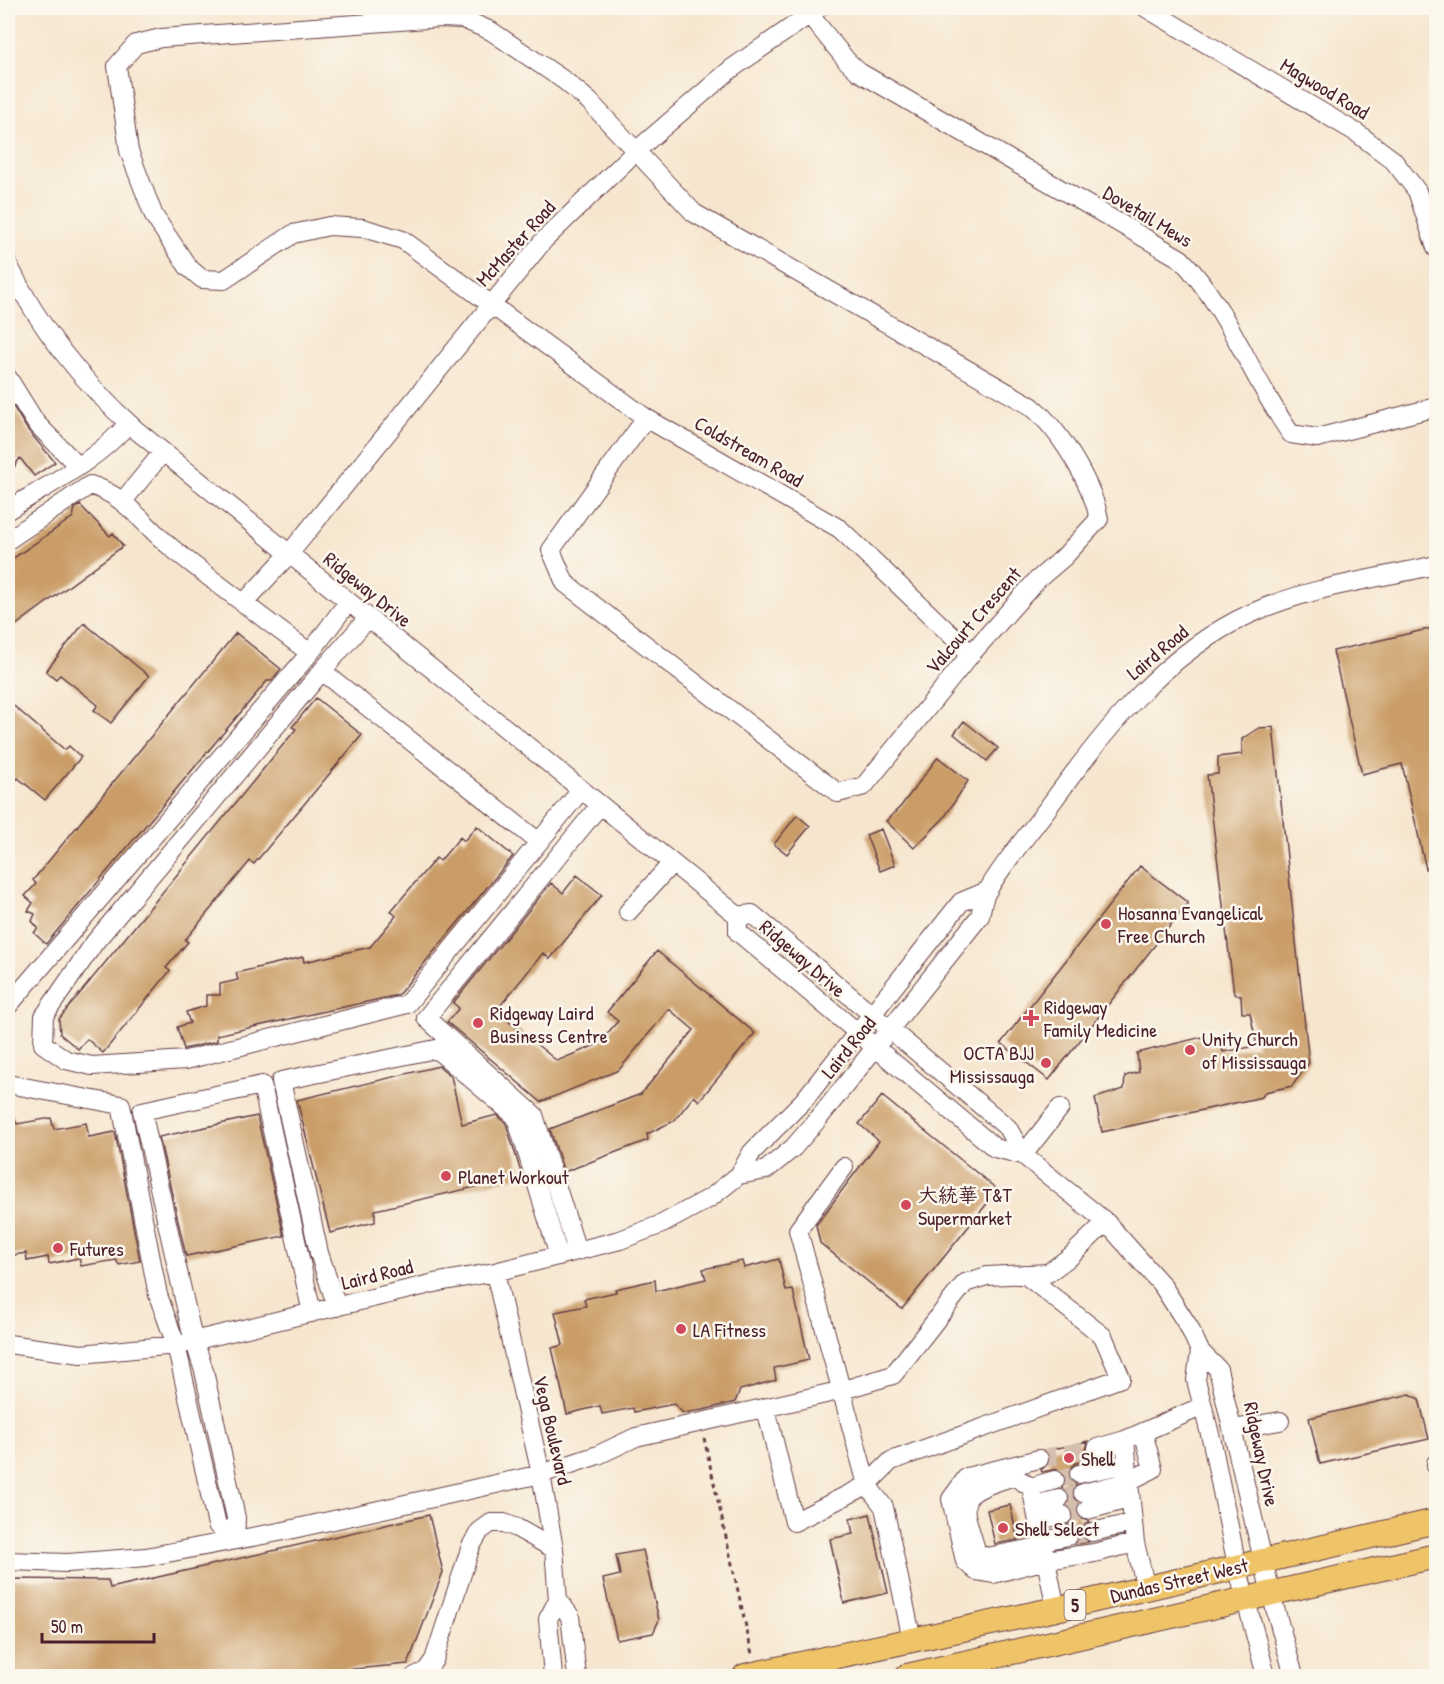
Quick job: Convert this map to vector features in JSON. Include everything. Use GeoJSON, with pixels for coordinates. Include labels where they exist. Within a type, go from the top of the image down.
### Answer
{"type":"FeatureCollection","features":[{"type":"Feature","properties":{"kind":"main road","name":"Dundas Street West"},"geometry":{"type":"LineString","coordinates":[[907,1677],[1267,1576],[1437,1521]]}},
{"type":"Feature","properties":{"kind":"main road","name":"Dundas Street West"},"geometry":{"type":"LineString","coordinates":[[751,1675],[1146,1588],[1241,1582],[1267,1576],[1437,1556]]}},
{"type":"Feature","properties":{"kind":"street","name":"Magwood Road"},"geometry":{"type":"LineString","coordinates":[[1146,8],[1357,133],[1393,160],[1417,191],[1437,248]]}},
{"type":"Feature","properties":{"kind":"street","name":"McMaster Road"},"geometry":{"type":"LineString","coordinates":[[244,603],[289,554],[544,240],[637,150],[744,58],[811,10]]}},
{"type":"Feature","properties":{"kind":"street","name":"Dovetail Mews"},"geometry":{"type":"LineString","coordinates":[[811,10],[847,61],[873,82],[1180,259],[1209,295],[1275,411],[1291,434],[1317,438],[1437,407]]}},
{"type":"Feature","properties":{"kind":"street","name":"Coldstream Road"},"geometry":{"type":"LineString","coordinates":[[637,150],[590,101],[565,81],[491,31],[463,19],[441,18],[161,38],[136,44],[117,66],[129,151],[154,216],[188,267],[202,279],[224,280],[293,234],[329,226],[363,228],[403,240],[646,418],[840,529],[971,654]]}},
{"type":"Feature","properties":{"kind":"street","name":"Valcourt Crescent"},"geometry":{"type":"LineString","coordinates":[[637,150],[694,213],[1031,406],[1045,417],[1058,434],[1096,501],[1099,519],[1064,557],[1036,581],[971,654],[864,786],[838,793],[565,583],[555,566],[550,550],[646,418]]}},
{"type":"Feature","properties":{"kind":"street","name":"Ridgeway Drive"},"geometry":{"type":"LineString","coordinates":[[8,264],[45,330],[77,371],[128,424],[738,916],[752,914],[1008,1128],[1023,1155],[1106,1222],[1176,1304],[1200,1351],[1218,1369],[1267,1576],[1294,1677]]}},
{"type":"Feature","properties":{"kind":"street"},"geometry":{"type":"LineString","coordinates":[[8,378],[36,423],[78,466]]}},
{"type":"Feature","properties":{"kind":"street"},"geometry":{"type":"LineString","coordinates":[[8,510],[114,441],[128,424]]}},
{"type":"Feature","properties":{"kind":"street"},"geometry":{"type":"LineString","coordinates":[[123,501],[163,452]]}},
{"type":"Feature","properties":{"kind":"street"},"geometry":{"type":"LineString","coordinates":[[8,540],[90,485],[104,489],[123,501],[171,548],[310,653]]}},
{"type":"Feature","properties":{"kind":"street","name":"Laird Road"},"geometry":{"type":"LineString","coordinates":[[739,1175],[766,1170],[793,1148],[980,916],[987,891],[1062,789],[1128,706],[1158,677],[1201,642],[1251,613],[1288,599],[1437,565]]}},
{"type":"Feature","properties":{"kind":"street"},"geometry":{"type":"LineString","coordinates":[[8,1006],[310,653],[348,602]]}},
{"type":"Feature","properties":{"kind":"street"},"geometry":{"type":"LineString","coordinates":[[368,618],[95,942],[44,1017],[43,1044],[66,1060],[92,1066],[186,1060],[407,1004],[581,790]]}},
{"type":"Feature","properties":{"kind":"street"},"geometry":{"type":"LineString","coordinates":[[322,670],[539,842]]}},
{"type":"Feature","properties":{"kind":"street"},"geometry":{"type":"LineString","coordinates":[[577,1251],[534,1115],[426,1018],[600,805]]}},
{"type":"Feature","properties":{"kind":"street"},"geometry":{"type":"LineString","coordinates":[[628,912],[672,863]]}},
{"type":"Feature","properties":{"kind":"street","name":"Laird Road"},"geometry":{"type":"LineString","coordinates":[[8,1344],[81,1354],[176,1345],[495,1272],[620,1240],[662,1224],[710,1198],[739,1175],[752,1152],[804,1100],[961,902],[987,891]]}},
{"type":"Feature","properties":{"kind":"street","name":"Ridgeway Drive"},"geometry":{"type":"LineString","coordinates":[[738,916],[738,932],[875,1049],[995,1148],[1023,1155]]}},
{"type":"Feature","properties":{"kind":"street"},"geometry":{"type":"LineString","coordinates":[[337,1307],[319,1253],[281,1081],[436,1048],[516,1117],[559,1256]]}},
{"type":"Feature","properties":{"kind":"street"},"geometry":{"type":"LineString","coordinates":[[8,1084],[121,1105],[158,1295],[176,1345],[217,1525],[235,1540]]}},
{"type":"Feature","properties":{"kind":"street"},"geometry":{"type":"LineString","coordinates":[[235,1540],[236,1518],[142,1111],[262,1085],[312,1313]]}},
{"type":"Feature","properties":{"kind":"street"},"geometry":{"type":"LineString","coordinates":[[1023,1155],[1060,1108]]}},
{"type":"Feature","properties":{"kind":"street"},"geometry":{"type":"LineString","coordinates":[[844,1167],[798,1230],[867,1485],[884,1507],[912,1640]]}},
{"type":"Feature","properties":{"kind":"street"},"geometry":{"type":"LineString","coordinates":[[8,1561],[68,1563],[146,1557],[235,1540],[541,1474],[598,1455],[636,1437],[766,1409],[893,1375],[965,1283],[987,1276],[1048,1273],[1071,1256],[1106,1222]]}},
{"type":"Feature","properties":{"kind":"street","name":"Vega Boulevard"},"geometry":{"type":"LineString","coordinates":[[495,1272],[541,1474],[554,1549],[558,1600],[548,1619],[553,1677]]}},
{"type":"Feature","properties":{"kind":"street"},"geometry":{"type":"LineString","coordinates":[[766,1409],[794,1522],[867,1485],[891,1461],[1121,1378],[1103,1335],[1024,1274]]}},
{"type":"Feature","properties":{"kind":"street"},"geometry":{"type":"LineString","coordinates":[[1200,1351],[1196,1380],[1241,1582],[1266,1677]]}},
{"type":"Feature","properties":{"kind":"street"},"geometry":{"type":"LineString","coordinates":[[1097,1448],[1125,1440],[1203,1406]]}},
{"type":"Feature","properties":{"kind":"street"},"geometry":{"type":"LineString","coordinates":[[1233,1429],[1280,1421]]}},
{"type":"Feature","properties":{"kind":"street"},"geometry":{"type":"LineString","coordinates":[[1085,1502],[1153,1469],[1143,1432]]}},
{"type":"Feature","properties":{"kind":"street"},"geometry":{"type":"LineString","coordinates":[[1125,1440],[1132,1523],[1146,1588]]}},
{"type":"Feature","properties":{"kind":"street"},"geometry":{"type":"LineString","coordinates":[[1039,1460],[1006,1472],[967,1477],[951,1499],[965,1561],[976,1571],[993,1574],[1068,1536]]}},
{"type":"Feature","properties":{"kind":"street"},"geometry":{"type":"LineString","coordinates":[[1006,1472],[1031,1487],[1056,1609]]}},
{"type":"Feature","properties":{"kind":"street"},"geometry":{"type":"LineString","coordinates":[[1078,1474],[1127,1482]]}},
{"type":"Feature","properties":{"kind":"street"},"geometry":{"type":"LineString","coordinates":[[1031,1487],[1055,1480]]}},
{"type":"Feature","properties":{"kind":"street"},"geometry":{"type":"LineString","coordinates":[[1037,1513],[1061,1507]]}},
{"type":"Feature","properties":{"kind":"street"},"geometry":{"type":"LineString","coordinates":[[415,1677],[426,1671],[434,1660],[471,1546],[480,1532],[491,1523],[504,1523],[554,1549]]}},
{"type":"Feature","properties":{"kind":"street"},"geometry":{"type":"LineString","coordinates":[[1092,1532],[1132,1523]]}},
{"type":"Feature","properties":{"kind":"street"},"geometry":{"type":"LineString","coordinates":[[1044,1549],[1094,1553],[1135,1543]]}},
{"type":"Feature","properties":{"kind":"street","name":"Vega Boulevard"},"geometry":{"type":"LineString","coordinates":[[558,1600],[570,1616],[577,1677]]}},
{"type":"Feature","properties":{"kind":"path"},"geometry":{"type":"LineString","coordinates":[[701,1423],[751,1675]]}},
{"type":"Feature","properties":{"kind":"building"},"geometry":{"type":"Polygon","coordinates":[[[8,398],[27,429],[55,462],[34,476],[20,458],[8,476],[8,398]]]}},
{"type":"Feature","properties":{"kind":"building"},"geometry":{"type":"Polygon","coordinates":[[[80,505],[110,536],[113,533],[123,546],[8,631],[8,562],[73,517],[75,508],[80,505]]]}},
{"type":"Feature","properties":{"kind":"building"},"geometry":{"type":"Polygon","coordinates":[[[84,623],[149,676],[111,723],[94,710],[98,705],[60,675],[56,679],[46,671],[84,623]]]}},
{"type":"Feature","properties":{"kind":"building"},"geometry":{"type":"Polygon","coordinates":[[[1437,627],[1437,866],[1426,869],[1402,764],[1362,774],[1333,651],[1437,627]]]}},
{"type":"Feature","properties":{"kind":"building"},"geometry":{"type":"Polygon","coordinates":[[[236,633],[281,669],[271,681],[267,681],[46,944],[34,933],[38,928],[32,921],[35,914],[28,911],[33,903],[25,896],[36,884],[33,880],[236,633]]]}},
{"type":"Feature","properties":{"kind":"building"},"geometry":{"type":"Polygon","coordinates":[[[316,698],[362,735],[254,864],[250,861],[185,940],[188,942],[166,968],[170,971],[103,1053],[87,1039],[78,1049],[60,1034],[59,1019],[296,729],[292,727],[316,698]]]}},
{"type":"Feature","properties":{"kind":"building"},"geometry":{"type":"Polygon","coordinates":[[[8,701],[65,750],[69,746],[81,757],[45,800],[18,778],[16,780],[8,773],[8,701]]]}},
{"type":"Feature","properties":{"kind":"building"},"geometry":{"type":"Polygon","coordinates":[[[964,721],[998,748],[987,761],[954,734],[964,721]]]}},
{"type":"Feature","properties":{"kind":"building"},"geometry":{"type":"Polygon","coordinates":[[[1273,727],[1309,1063],[1292,1086],[1265,1092],[1262,1097],[1102,1132],[1095,1098],[1124,1089],[1125,1076],[1139,1072],[1137,1053],[1202,1037],[1207,1046],[1221,1042],[1223,1052],[1257,1046],[1250,1013],[1242,1013],[1241,995],[1234,994],[1207,775],[1218,774],[1218,757],[1242,754],[1242,739],[1259,728],[1273,727]]]}},
{"type":"Feature","properties":{"kind":"building"},"geometry":{"type":"Polygon","coordinates":[[[938,757],[968,781],[944,818],[914,848],[886,821],[901,806],[938,757]]]}},
{"type":"Feature","properties":{"kind":"building"},"geometry":{"type":"Polygon","coordinates":[[[797,815],[810,826],[787,854],[774,844],[797,815]]]}},
{"type":"Feature","properties":{"kind":"building"},"geometry":{"type":"Polygon","coordinates":[[[477,826],[513,856],[398,995],[217,1035],[217,1041],[184,1049],[177,1027],[190,1023],[186,1012],[206,1006],[206,995],[220,995],[220,984],[238,980],[236,973],[303,957],[304,962],[370,947],[396,916],[391,911],[436,858],[440,861],[460,837],[464,841],[477,826]]]}},
{"type":"Feature","properties":{"kind":"building"},"geometry":{"type":"Polygon","coordinates":[[[881,829],[895,865],[880,871],[866,835],[881,829]]]}},
{"type":"Feature","properties":{"kind":"building"},"geometry":{"type":"Polygon","coordinates":[[[1140,866],[1188,903],[1049,1080],[1001,1043],[1140,866]]]}},
{"type":"Feature","properties":{"kind":"building","name":"Ridgeway Laird Business Centre"},"geometry":{"type":"Polygon","coordinates":[[[577,875],[602,895],[550,959],[543,953],[496,1011],[557,1061],[598,1044],[618,1021],[607,1012],[657,951],[755,1033],[699,1101],[694,1096],[674,1121],[647,1134],[648,1140],[564,1172],[550,1129],[641,1094],[694,1030],[669,1009],[619,1070],[541,1102],[447,1022],[459,1008],[453,1003],[551,883],[563,893],[577,875]]]}},
{"type":"Feature","properties":{"kind":"building"},"geometry":{"type":"Polygon","coordinates":[[[439,1066],[451,1076],[462,1124],[497,1115],[506,1123],[522,1176],[375,1210],[375,1222],[330,1233],[297,1100],[439,1066]]]}},
{"type":"Feature","properties":{"kind":"building","name":"大統華 T&T Supermarket"},"geometry":{"type":"Polygon","coordinates":[[[882,1096],[998,1190],[902,1309],[820,1243],[816,1225],[879,1141],[859,1124],[882,1096]]]}},
{"type":"Feature","properties":{"kind":"building"},"geometry":{"type":"Polygon","coordinates":[[[8,1106],[17,1124],[51,1118],[54,1129],[86,1123],[89,1137],[115,1132],[140,1261],[119,1265],[116,1260],[81,1266],[79,1258],[49,1264],[48,1257],[27,1261],[26,1253],[8,1256],[8,1106]]]}},
{"type":"Feature","properties":{"kind":"building"},"geometry":{"type":"Polygon","coordinates":[[[257,1116],[284,1236],[186,1256],[159,1137],[257,1116]]]}},
{"type":"Feature","properties":{"kind":"building","name":"LA Fitness"},"geometry":{"type":"Polygon","coordinates":[[[779,1259],[786,1291],[793,1290],[809,1360],[774,1368],[776,1380],[740,1390],[735,1402],[703,1410],[683,1413],[674,1404],[634,1412],[633,1408],[602,1414],[600,1406],[567,1414],[552,1348],[563,1345],[555,1312],[586,1306],[584,1299],[616,1292],[615,1289],[655,1280],[656,1291],[706,1279],[703,1269],[742,1261],[744,1268],[779,1259]]]}},
{"type":"Feature","properties":{"kind":"building"},"geometry":{"type":"Polygon","coordinates":[[[1410,1394],[1419,1399],[1429,1439],[1320,1464],[1309,1418],[1410,1394]]]}},
{"type":"Feature","properties":{"kind":"building","name":"Shell"},"geometry":{"type":"Polygon","coordinates":[[[1088,1441],[1086,1452],[1096,1459],[1076,1463],[1068,1471],[1070,1481],[1076,1485],[1072,1495],[1078,1503],[1076,1513],[1079,1518],[1089,1521],[1081,1529],[1083,1539],[1088,1542],[1075,1544],[1079,1533],[1076,1528],[1067,1525],[1073,1519],[1074,1513],[1068,1505],[1070,1496],[1062,1488],[1066,1476],[1058,1469],[1042,1472],[1041,1470],[1050,1462],[1046,1451],[1088,1441]]]}},
{"type":"Feature","properties":{"kind":"building","name":"Shell Select"},"geometry":{"type":"Polygon","coordinates":[[[1010,1505],[1018,1540],[995,1544],[987,1510],[1010,1505]]]}},
{"type":"Feature","properties":{"kind":"building"},"geometry":{"type":"Polygon","coordinates":[[[870,1514],[888,1593],[844,1603],[830,1539],[853,1534],[850,1519],[870,1514]]]}},
{"type":"Feature","properties":{"kind":"building"},"geometry":{"type":"Polygon","coordinates":[[[429,1515],[443,1572],[408,1664],[267,1677],[8,1677],[8,1579],[108,1580],[110,1588],[429,1515]]]}},
{"type":"Feature","properties":{"kind":"building"},"geometry":{"type":"Polygon","coordinates":[[[643,1550],[659,1620],[653,1633],[617,1640],[603,1579],[620,1575],[616,1555],[643,1550]]]}},
{"type":"Feature","properties":{"kind":"tunnel"},"geometry":{"type":"LineString","coordinates":[[1039,1459],[1097,1448]]}},
{"type":"Feature","properties":{"kind":"tunnel"},"geometry":{"type":"LineString","coordinates":[[1055,1480],[1079,1474]]}},
{"type":"Feature","properties":{"kind":"tunnel"},"geometry":{"type":"LineString","coordinates":[[1059,1499],[1083,1493]]}},
{"type":"Feature","properties":{"kind":"tunnel"},"geometry":{"type":"LineString","coordinates":[[1063,1515],[1087,1510]]}},
{"type":"Feature","properties":{"kind":"tunnel"},"geometry":{"type":"LineString","coordinates":[[1068,1536],[1092,1532]]}},
{"type":"Feature","properties":{"kind":"place","name":"Hosanna Evangelical Free Church"},"geometry":{"type":"Point","coordinates":[1106,924]}},
{"type":"Feature","properties":{"kind":"place","name":"Ridgeway Family Medicine"},"geometry":{"type":"Point","coordinates":[1031,1018]}},
{"type":"Feature","properties":{"kind":"place","name":"Ridgeway Laird Business Centre"},"geometry":{"type":"Point","coordinates":[478,1023]}},
{"type":"Feature","properties":{"kind":"place","name":"Unity Church of Mississauga"},"geometry":{"type":"Point","coordinates":[1190,1050]}},
{"type":"Feature","properties":{"kind":"place","name":"OCTA BJJ Mississauga"},"geometry":{"type":"Point","coordinates":[1046,1063]}},
{"type":"Feature","properties":{"kind":"place","name":"Planet Workout"},"geometry":{"type":"Point","coordinates":[446,1176]}},
{"type":"Feature","properties":{"kind":"place","name":"大統華 T&T Supermarket"},"geometry":{"type":"Point","coordinates":[906,1205]}},
{"type":"Feature","properties":{"kind":"place","name":"Futures"},"geometry":{"type":"Point","coordinates":[58,1248]}},
{"type":"Feature","properties":{"kind":"place","name":"LA Fitness"},"geometry":{"type":"Point","coordinates":[681,1329]}},
{"type":"Feature","properties":{"kind":"place","name":"Shell"},"geometry":{"type":"Point","coordinates":[1069,1458]}},
{"type":"Feature","properties":{"kind":"place","name":"Shell Select"},"geometry":{"type":"Point","coordinates":[1003,1528]}}]}
